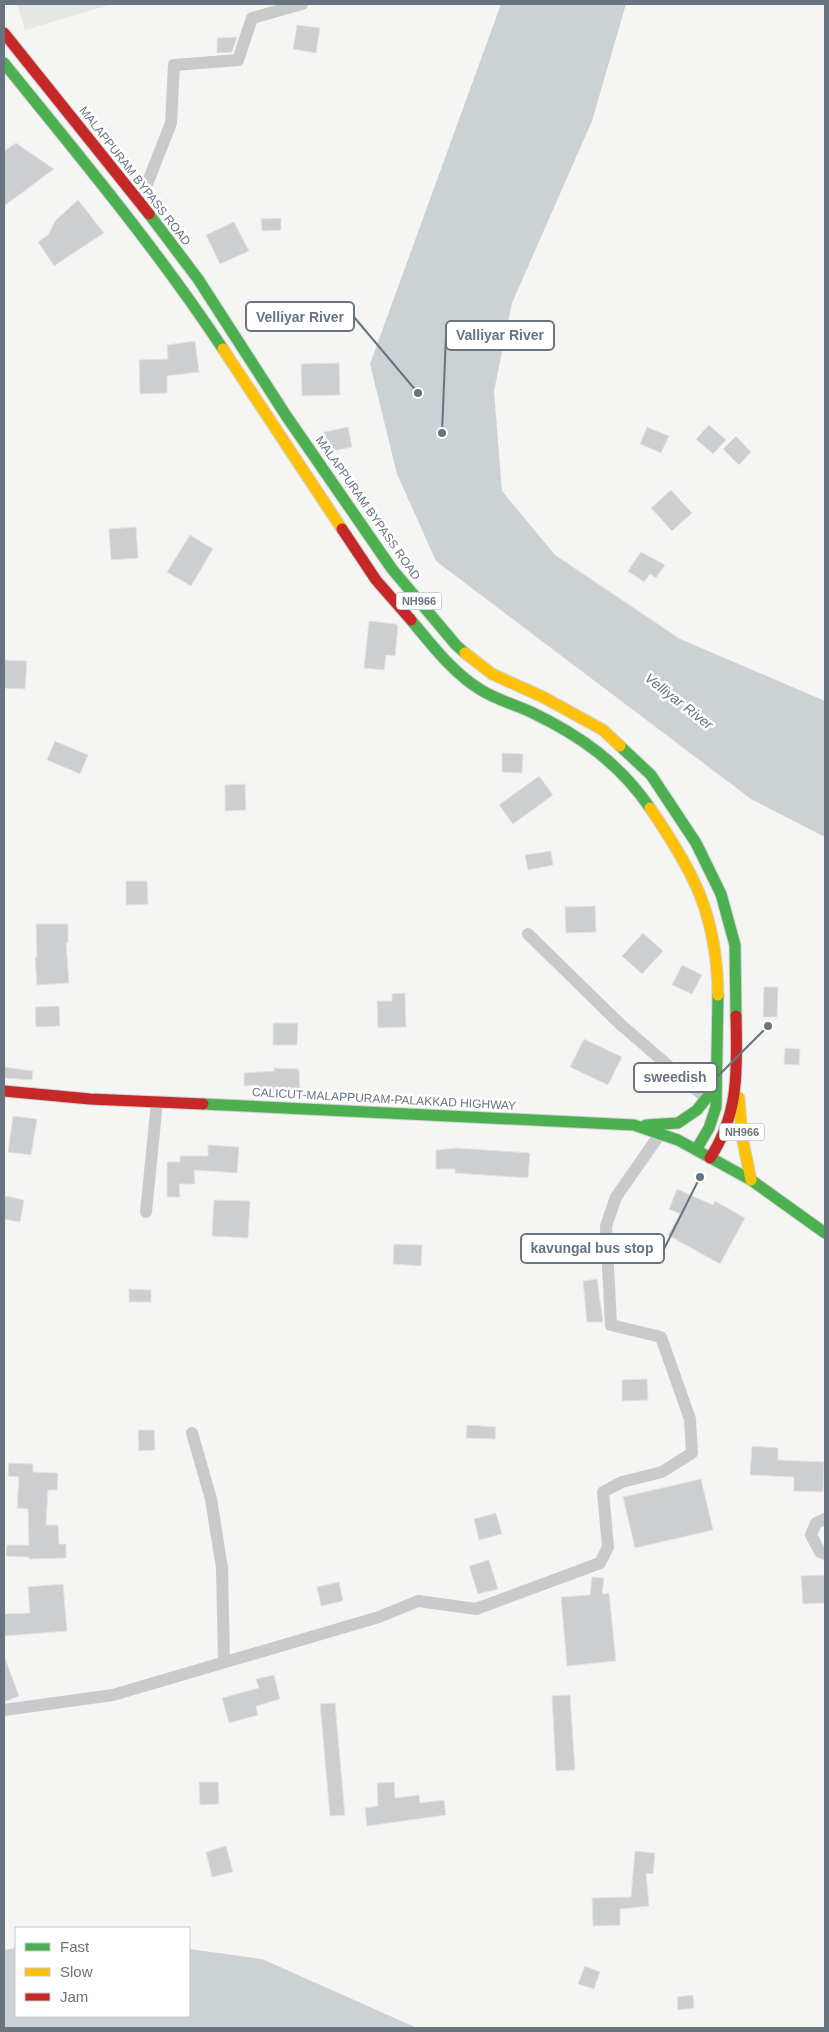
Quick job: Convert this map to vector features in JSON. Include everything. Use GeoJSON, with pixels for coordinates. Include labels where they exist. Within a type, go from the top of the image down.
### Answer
{"type":"FeatureCollection","features":[{"type":"Feature","properties":{"kind":"highway","name":"MALAPPURAM BYPASS ROAD"},"geometry":{"type":"LineString","coordinates":[[4,33],[140,202],[198,279],[287,417],[392,569],[456,645],[492,674],[544,697],[603,730],[651,775],[696,843],[721,894],[735,945],[737,1083],[722,1140],[710,1158]]}},
{"type":"Feature","properties":{"kind":"highway","name":"NH966"},"geometry":{"type":"LineString","coordinates":[[4,63],[129,217],[180,284],[376,580],[443,658],[481,690],[535,714],[592,745],[636,787],[680,852],[703,900],[716,947],[719,1009],[716,1107],[709,1128],[696,1150]]}},
{"type":"Feature","properties":{"kind":"highway","name":"NH966"},"geometry":{"type":"LineString","coordinates":[[737,1083],[742,1137],[751,1180]]}},
{"type":"Feature","properties":{"kind":"highway"},"geometry":{"type":"LineString","coordinates":[[634,1125],[678,1124],[697,1110],[718,1084]]}},
{"type":"Feature","properties":{"kind":"highway","name":"CALICUT-MALAPPURAM-PALAKKAD HIGHWAY"},"geometry":{"type":"LineString","coordinates":[[4,1091],[90,1099],[634,1125],[696,1150],[751,1180],[825,1232]]}},
{"type":"Feature","properties":{"kind":"street"},"geometry":{"type":"LineString","coordinates":[[140,202],[171,124],[174,66],[238,60],[252,18],[302,4]]}},
{"type":"Feature","properties":{"kind":"street"},"geometry":{"type":"LineString","coordinates":[[528,934],[620,1024],[707,1099]]}},
{"type":"Feature","properties":{"kind":"street"},"geometry":{"type":"LineString","coordinates":[[146,1212],[157,1102]]}},
{"type":"Feature","properties":{"kind":"street"},"geometry":{"type":"LineString","coordinates":[[4,1710],[112,1695],[379,1617],[418,1600],[476,1609],[600,1563],[608,1546],[603,1492],[622,1482],[662,1472],[692,1453],[690,1419],[661,1337],[610,1325],[606,1226],[616,1196],[660,1134]]}},
{"type":"Feature","properties":{"kind":"street"},"geometry":{"type":"LineString","coordinates":[[192,1433],[211,1499],[222,1568],[224,1662]]}},
{"type":"Feature","properties":{"kind":"street"},"geometry":{"type":"LineString","coordinates":[[825,1519],[816,1523],[811,1535],[820,1552],[825,1554]]}},
{"type":"Feature","properties":{"kind":"shaded area"},"geometry":{"type":"Polygon","coordinates":[[[17,4],[112,4],[25,30],[17,4]]]}},
{"type":"Feature","properties":{"kind":"water"},"geometry":{"type":"Polygon","coordinates":[[[501,4],[626,4],[592,121],[512,303],[494,391],[502,491],[555,555],[680,639],[825,701],[825,837],[751,799],[436,561],[397,474],[370,364],[501,4]]]}},
{"type":"Feature","properties":{"kind":"water"},"geometry":{"type":"Polygon","coordinates":[[[15,1948],[15,2017],[190,2017],[190,1949],[262,1959],[417,2028],[4,2028],[4,1950],[15,1948]]]}},
{"type":"Feature","properties":{"kind":"building"},"geometry":{"type":"Polygon","coordinates":[[[297,25],[320,28],[316,53],[293,49],[297,25]]]}},
{"type":"Feature","properties":{"kind":"building"},"geometry":{"type":"Polygon","coordinates":[[[237,37],[232,52],[217,53],[217,38],[237,37]]]}},
{"type":"Feature","properties":{"kind":"building"},"geometry":{"type":"Polygon","coordinates":[[[16,143],[54,169],[4,206],[4,151],[16,143]]]}},
{"type":"Feature","properties":{"kind":"building"},"geometry":{"type":"Polygon","coordinates":[[[78,200],[104,233],[54,266],[38,242],[48,235],[56,220],[78,200]]]}},
{"type":"Feature","properties":{"kind":"building"},"geometry":{"type":"Polygon","coordinates":[[[281,218],[281,230],[262,231],[261,219],[281,218]]]}},
{"type":"Feature","properties":{"kind":"building"},"geometry":{"type":"Polygon","coordinates":[[[234,222],[249,251],[220,264],[206,235],[234,222]]]}},
{"type":"Feature","properties":{"kind":"building"},"geometry":{"type":"Polygon","coordinates":[[[195,341],[199,372],[167,376],[167,393],[140,394],[139,360],[168,359],[167,345],[195,341]]]}},
{"type":"Feature","properties":{"kind":"building"},"geometry":{"type":"Polygon","coordinates":[[[339,363],[340,395],[302,396],[301,364],[339,363]]]}},
{"type":"Feature","properties":{"kind":"building"},"geometry":{"type":"Polygon","coordinates":[[[709,425],[726,440],[713,454],[696,439],[709,425]]]}},
{"type":"Feature","properties":{"kind":"building"},"geometry":{"type":"Polygon","coordinates":[[[348,427],[352,447],[328,452],[324,432],[348,427]]]}},
{"type":"Feature","properties":{"kind":"building"},"geometry":{"type":"Polygon","coordinates":[[[647,427],[669,436],[661,453],[640,444],[647,427]]]}},
{"type":"Feature","properties":{"kind":"building"},"geometry":{"type":"Polygon","coordinates":[[[736,436],[751,452],[739,465],[723,449],[736,436]]]}},
{"type":"Feature","properties":{"kind":"building"},"geometry":{"type":"Polygon","coordinates":[[[671,490],[692,513],[672,531],[651,508],[671,490]]]}},
{"type":"Feature","properties":{"kind":"building"},"geometry":{"type":"Polygon","coordinates":[[[136,527],[138,558],[111,560],[109,529],[136,527]]]}},
{"type":"Feature","properties":{"kind":"building"},"geometry":{"type":"Polygon","coordinates":[[[190,535],[213,549],[191,586],[167,572],[190,535]]]}},
{"type":"Feature","properties":{"kind":"building"},"geometry":{"type":"Polygon","coordinates":[[[641,552],[665,565],[656,578],[650,574],[644,582],[628,571],[641,552]]]}},
{"type":"Feature","properties":{"kind":"building"},"geometry":{"type":"Polygon","coordinates":[[[369,621],[396,624],[398,627],[395,656],[386,655],[384,670],[364,668],[369,621]]]}},
{"type":"Feature","properties":{"kind":"building"},"geometry":{"type":"Polygon","coordinates":[[[4,660],[27,661],[25,689],[4,688],[4,660]]]}},
{"type":"Feature","properties":{"kind":"building"},"geometry":{"type":"Polygon","coordinates":[[[55,741],[88,755],[80,774],[47,760],[55,741]]]}},
{"type":"Feature","properties":{"kind":"building"},"geometry":{"type":"Polygon","coordinates":[[[502,753],[523,754],[522,773],[502,772],[502,753]]]}},
{"type":"Feature","properties":{"kind":"building"},"geometry":{"type":"Polygon","coordinates":[[[539,776],[553,795],[513,824],[499,805],[539,776]]]}},
{"type":"Feature","properties":{"kind":"building"},"geometry":{"type":"Polygon","coordinates":[[[245,784],[246,810],[225,811],[225,785],[245,784]]]}},
{"type":"Feature","properties":{"kind":"building"},"geometry":{"type":"Polygon","coordinates":[[[551,851],[553,865],[528,870],[525,855],[551,851]]]}},
{"type":"Feature","properties":{"kind":"building"},"geometry":{"type":"Polygon","coordinates":[[[126,881],[147,881],[148,904],[126,905],[126,881]]]}},
{"type":"Feature","properties":{"kind":"building"},"geometry":{"type":"Polygon","coordinates":[[[595,906],[596,932],[566,933],[565,907],[595,906]]]}},
{"type":"Feature","properties":{"kind":"building"},"geometry":{"type":"Polygon","coordinates":[[[36,924],[68,924],[68,943],[66,943],[69,983],[37,985],[35,957],[37,957],[36,924]]]}},
{"type":"Feature","properties":{"kind":"building"},"geometry":{"type":"Polygon","coordinates":[[[643,933],[663,951],[642,974],[622,956],[643,933]]]}},
{"type":"Feature","properties":{"kind":"building"},"geometry":{"type":"Polygon","coordinates":[[[682,965],[702,975],[692,994],[672,985],[682,965]]]}},
{"type":"Feature","properties":{"kind":"building"},"geometry":{"type":"Polygon","coordinates":[[[764,987],[778,987],[777,1017],[763,1017],[764,987]]]}},
{"type":"Feature","properties":{"kind":"building"},"geometry":{"type":"Polygon","coordinates":[[[405,993],[406,1027],[378,1028],[377,1001],[392,1001],[392,994],[405,993]]]}},
{"type":"Feature","properties":{"kind":"building"},"geometry":{"type":"Polygon","coordinates":[[[59,1006],[60,1026],[36,1027],[35,1007],[59,1006]]]}},
{"type":"Feature","properties":{"kind":"building"},"geometry":{"type":"Polygon","coordinates":[[[273,1023],[298,1023],[297,1045],[273,1045],[273,1023]]]}},
{"type":"Feature","properties":{"kind":"building"},"geometry":{"type":"Polygon","coordinates":[[[584,1039],[622,1057],[608,1085],[570,1067],[584,1039]]]}},
{"type":"Feature","properties":{"kind":"building"},"geometry":{"type":"Polygon","coordinates":[[[785,1048],[800,1049],[799,1065],[784,1064],[785,1048]]]}},
{"type":"Feature","properties":{"kind":"building"},"geometry":{"type":"Polygon","coordinates":[[[4,1067],[33,1071],[32,1080],[4,1078],[4,1067]]]}},
{"type":"Feature","properties":{"kind":"building"},"geometry":{"type":"Polygon","coordinates":[[[274,1068],[299,1069],[300,1093],[254,1093],[254,1085],[244,1086],[244,1073],[274,1071],[274,1068]]]}},
{"type":"Feature","properties":{"kind":"building"},"geometry":{"type":"Polygon","coordinates":[[[13,1116],[37,1119],[31,1155],[8,1152],[13,1116]]]}},
{"type":"Feature","properties":{"kind":"building"},"geometry":{"type":"Polygon","coordinates":[[[208,1145],[239,1147],[237,1173],[194,1170],[195,1184],[179,1184],[180,1197],[167,1197],[167,1162],[180,1162],[180,1156],[208,1156],[208,1145]]]}},
{"type":"Feature","properties":{"kind":"building"},"geometry":{"type":"Polygon","coordinates":[[[457,1148],[530,1153],[528,1178],[455,1173],[455,1169],[436,1169],[436,1150],[457,1148]]]}},
{"type":"Feature","properties":{"kind":"building"},"geometry":{"type":"Polygon","coordinates":[[[677,1189],[713,1205],[715,1201],[745,1218],[720,1264],[668,1235],[680,1214],[669,1209],[677,1189]]]}},
{"type":"Feature","properties":{"kind":"building"},"geometry":{"type":"Polygon","coordinates":[[[5,1196],[24,1200],[20,1222],[4,1219],[5,1196]]]}},
{"type":"Feature","properties":{"kind":"building"},"geometry":{"type":"Polygon","coordinates":[[[214,1200],[250,1201],[248,1238],[212,1236],[214,1200]]]}},
{"type":"Feature","properties":{"kind":"building"},"geometry":{"type":"Polygon","coordinates":[[[394,1244],[422,1245],[421,1266],[393,1264],[394,1244]]]}},
{"type":"Feature","properties":{"kind":"building"},"geometry":{"type":"Polygon","coordinates":[[[597,1279],[603,1322],[587,1322],[583,1281],[597,1279]]]}},
{"type":"Feature","properties":{"kind":"building"},"geometry":{"type":"Polygon","coordinates":[[[129,1289],[151,1290],[151,1302],[129,1302],[129,1289]]]}},
{"type":"Feature","properties":{"kind":"building"},"geometry":{"type":"Polygon","coordinates":[[[647,1379],[648,1400],[622,1401],[622,1380],[647,1379]]]}},
{"type":"Feature","properties":{"kind":"building"},"geometry":{"type":"Polygon","coordinates":[[[467,1425],[496,1427],[495,1439],[466,1438],[467,1425]]]}},
{"type":"Feature","properties":{"kind":"building"},"geometry":{"type":"Polygon","coordinates":[[[138,1430],[154,1430],[155,1450],[139,1451],[138,1430]]]}},
{"type":"Feature","properties":{"kind":"building"},"geometry":{"type":"Polygon","coordinates":[[[752,1446],[778,1448],[778,1460],[824,1462],[823,1492],[794,1491],[794,1477],[750,1475],[752,1446]]]}},
{"type":"Feature","properties":{"kind":"building"},"geometry":{"type":"Polygon","coordinates":[[[9,1463],[33,1464],[33,1472],[58,1473],[57,1490],[48,1490],[46,1525],[58,1525],[59,1544],[66,1544],[66,1558],[29,1559],[29,1557],[6,1556],[7,1545],[29,1545],[28,1509],[17,1508],[19,1477],[8,1476],[9,1463]]]}},
{"type":"Feature","properties":{"kind":"building"},"geometry":{"type":"Polygon","coordinates":[[[701,1479],[713,1530],[635,1548],[623,1497],[701,1479]]]}},
{"type":"Feature","properties":{"kind":"building"},"geometry":{"type":"Polygon","coordinates":[[[496,1513],[502,1534],[479,1540],[474,1519],[496,1513]]]}},
{"type":"Feature","properties":{"kind":"building"},"geometry":{"type":"Polygon","coordinates":[[[489,1560],[498,1589],[478,1594],[469,1566],[489,1560]]]}},
{"type":"Feature","properties":{"kind":"building"},"geometry":{"type":"Polygon","coordinates":[[[825,1575],[825,1603],[803,1604],[801,1576],[825,1575]]]}},
{"type":"Feature","properties":{"kind":"building"},"geometry":{"type":"Polygon","coordinates":[[[592,1577],[604,1578],[602,1594],[609,1593],[616,1661],[567,1666],[561,1597],[590,1595],[592,1577]]]}},
{"type":"Feature","properties":{"kind":"building"},"geometry":{"type":"Polygon","coordinates":[[[339,1582],[343,1601],[321,1606],[317,1587],[339,1582]]]}},
{"type":"Feature","properties":{"kind":"building"},"geometry":{"type":"Polygon","coordinates":[[[63,1584],[67,1631],[4,1636],[4,1614],[30,1613],[28,1587],[63,1584]]]}},
{"type":"Feature","properties":{"kind":"building"},"geometry":{"type":"Polygon","coordinates":[[[4,1659],[19,1696],[4,1702],[4,1659]]]}},
{"type":"Feature","properties":{"kind":"building"},"geometry":{"type":"Polygon","coordinates":[[[274,1675],[280,1699],[256,1706],[258,1715],[229,1723],[222,1698],[259,1688],[256,1679],[274,1675]]]}},
{"type":"Feature","properties":{"kind":"building"},"geometry":{"type":"Polygon","coordinates":[[[570,1695],[575,1770],[556,1771],[552,1696],[570,1695]]]}},
{"type":"Feature","properties":{"kind":"building"},"geometry":{"type":"Polygon","coordinates":[[[335,1703],[345,1815],[330,1816],[320,1704],[335,1703]]]}},
{"type":"Feature","properties":{"kind":"building"},"geometry":{"type":"Polygon","coordinates":[[[199,1782],[218,1782],[219,1804],[200,1805],[199,1782]]]}},
{"type":"Feature","properties":{"kind":"building"},"geometry":{"type":"Polygon","coordinates":[[[394,1782],[395,1798],[419,1795],[420,1803],[444,1800],[446,1815],[367,1826],[365,1808],[378,1806],[377,1783],[394,1782]]]}},
{"type":"Feature","properties":{"kind":"building"},"geometry":{"type":"Polygon","coordinates":[[[226,1846],[233,1872],[212,1877],[206,1852],[226,1846]]]}},
{"type":"Feature","properties":{"kind":"building"},"geometry":{"type":"Polygon","coordinates":[[[635,1851],[655,1853],[653,1874],[646,1873],[649,1906],[620,1909],[620,1925],[593,1926],[592,1898],[631,1897],[635,1851]]]}},
{"type":"Feature","properties":{"kind":"building"},"geometry":{"type":"Polygon","coordinates":[[[585,1966],[600,1972],[594,1989],[578,1984],[585,1966]]]}},
{"type":"Feature","properties":{"kind":"building"},"geometry":{"type":"Polygon","coordinates":[[[693,1995],[694,2008],[678,2010],[677,1997],[693,1995]]]}},
{"type":"Feature","properties":{"kind":"traffic: fast"},"geometry":{"type":"LineString","coordinates":[[4,63],[145,239],[223,349]]}},
{"type":"Feature","properties":{"kind":"traffic: fast"},"geometry":{"type":"LineString","coordinates":[[149,214],[198,279],[287,417],[392,569],[456,645],[465,653]]}},
{"type":"Feature","properties":{"kind":"traffic: fast"},"geometry":{"type":"LineString","coordinates":[[411,620],[443,658],[471,683],[493,697],[527,710],[551,722],[583,742],[626,778],[650,808]]}},
{"type":"Feature","properties":{"kind":"traffic: fast"},"geometry":{"type":"LineString","coordinates":[[620,746],[651,775],[696,843],[721,894],[735,945],[736,1016]]}},
{"type":"Feature","properties":{"kind":"traffic: fast"},"geometry":{"type":"LineString","coordinates":[[696,1150],[709,1128],[716,1107],[718,995]]}},
{"type":"Feature","properties":{"kind":"traffic: fast"},"geometry":{"type":"LineString","coordinates":[[646,1125],[678,1123],[697,1110],[716,1086]]}},
{"type":"Feature","properties":{"kind":"traffic: fast"},"geometry":{"type":"LineString","coordinates":[[203,1104],[634,1125],[678,1140],[751,1180],[825,1233]]}},
{"type":"Feature","properties":{"kind":"traffic: slow"},"geometry":{"type":"LineString","coordinates":[[223,349],[342,529]]}},
{"type":"Feature","properties":{"kind":"traffic: slow"},"geometry":{"type":"LineString","coordinates":[[465,653],[492,674],[543,697],[603,730],[620,746]]}},
{"type":"Feature","properties":{"kind":"traffic: slow"},"geometry":{"type":"LineString","coordinates":[[650,808],[691,874],[700,896],[708,918],[713,941],[717,967],[718,995]]}},
{"type":"Feature","properties":{"kind":"traffic: slow"},"geometry":{"type":"LineString","coordinates":[[739,1098],[742,1137],[751,1180]]}},
{"type":"Feature","properties":{"kind":"traffic: jam"},"geometry":{"type":"LineString","coordinates":[[4,33],[149,214]]}},
{"type":"Feature","properties":{"kind":"traffic: jam"},"geometry":{"type":"LineString","coordinates":[[342,529],[376,580],[411,620]]}},
{"type":"Feature","properties":{"kind":"traffic: jam"},"geometry":{"type":"LineString","coordinates":[[710,1158],[720,1141],[732,1107],[737,1053],[736,1016]]}},
{"type":"Feature","properties":{"kind":"traffic: jam"},"geometry":{"type":"LineString","coordinates":[[4,1091],[90,1099],[203,1104]]}},
{"type":"Feature","properties":{"kind":"place","name":"Velliyar River"},"geometry":{"type":"Point","coordinates":[418,393]}},
{"type":"Feature","properties":{"kind":"place","name":"Valliyar River"},"geometry":{"type":"Point","coordinates":[442,433]}},
{"type":"Feature","properties":{"kind":"place","name":"sweedish"},"geometry":{"type":"Point","coordinates":[768,1026]}},
{"type":"Feature","properties":{"kind":"place","name":"kavungal bus stop"},"geometry":{"type":"Point","coordinates":[700,1177]}}]}
